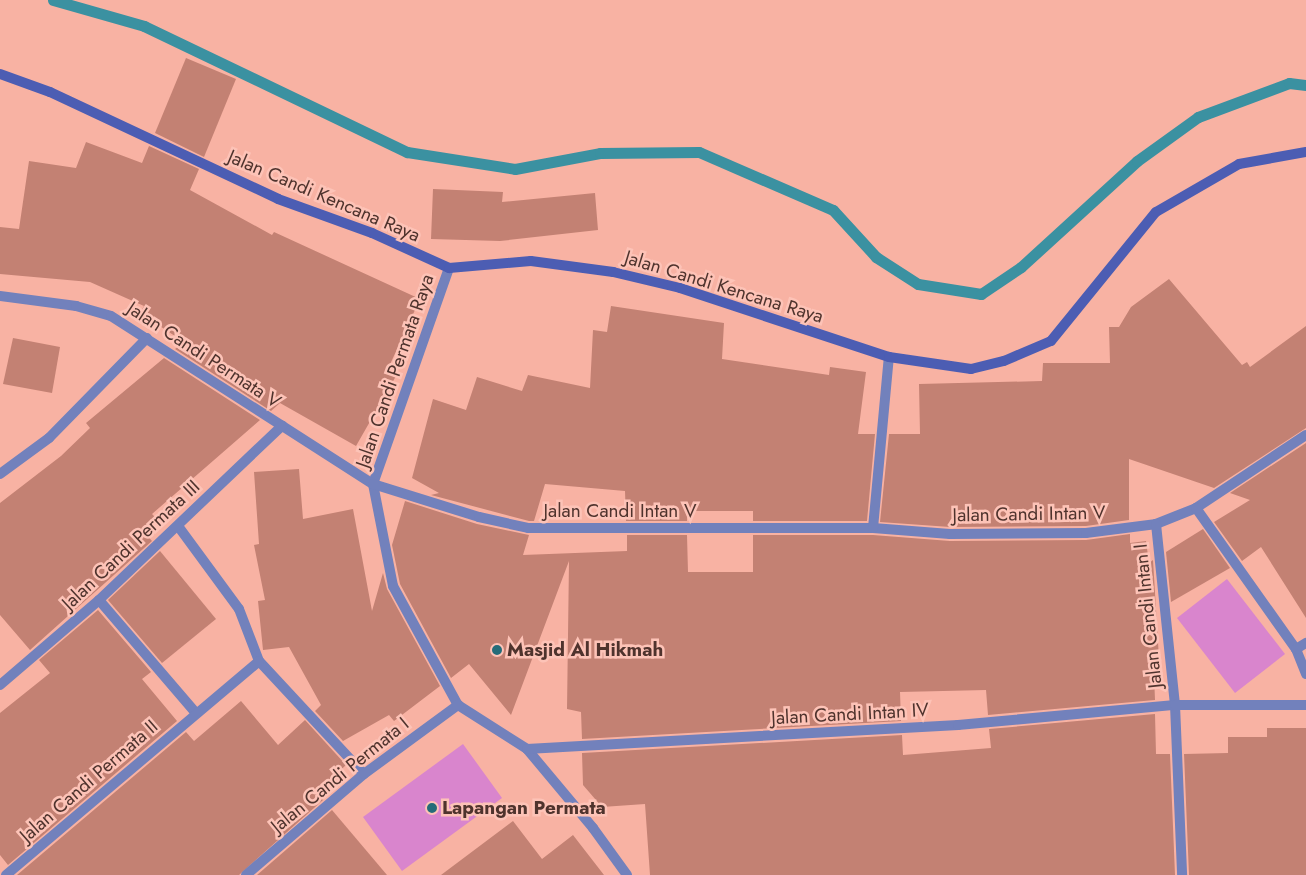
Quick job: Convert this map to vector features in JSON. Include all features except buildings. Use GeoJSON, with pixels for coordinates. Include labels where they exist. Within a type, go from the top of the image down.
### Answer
{"type":"FeatureCollection","features":[{"type":"Feature","properties":{"kind":"street","name":"Jalan Candi Kencana Raya"},"geometry":{"type":"LineString","coordinates":[[0,74],[50,92],[278,198],[372,233],[449,268],[531,261],[613,272],[680,288],[889,358],[971,369],[1004,361],[1051,341],[1156,212],[1239,164],[1306,152]]}},
{"type":"Feature","properties":{"kind":"street","name":"Jalan Candi Permata Raya"},"geometry":{"type":"LineString","coordinates":[[449,268],[374,484],[393,586],[458,705],[527,749],[593,828],[627,875]]}},
{"type":"Feature","properties":{"kind":"street","name":"Jalan Candi Permata V"},"geometry":{"type":"LineString","coordinates":[[0,296],[76,306],[111,316],[374,484]]}},
{"type":"Feature","properties":{"kind":"street"},"geometry":{"type":"LineString","coordinates":[[0,474],[49,438],[147,338]]}},
{"type":"Feature","properties":{"kind":"street"},"geometry":{"type":"LineString","coordinates":[[873,528],[889,358]]}},
{"type":"Feature","properties":{"kind":"street","name":"Jalan Candi Permata III"},"geometry":{"type":"LineString","coordinates":[[0,685],[99,600],[282,426]]}},
{"type":"Feature","properties":{"kind":"street","name":"Jalan Candi Intan V"},"geometry":{"type":"LineString","coordinates":[[374,484],[478,517],[528,528],[873,528],[950,534],[1086,533],[1156,524],[1196,508],[1306,435]]}},
{"type":"Feature","properties":{"kind":"street"},"geometry":{"type":"LineString","coordinates":[[1196,508],[1296,649],[1306,674]]}},
{"type":"Feature","properties":{"kind":"street","name":"Jalan Candi Intan I"},"geometry":{"type":"LineString","coordinates":[[1156,524],[1175,705],[1182,875]]}},
{"type":"Feature","properties":{"kind":"street"},"geometry":{"type":"LineString","coordinates":[[178,526],[239,609],[259,661],[364,774]]}},
{"type":"Feature","properties":{"kind":"street"},"geometry":{"type":"LineString","coordinates":[[99,600],[195,712]]}},
{"type":"Feature","properties":{"kind":"street"},"geometry":{"type":"LineString","coordinates":[[1296,649],[1306,643]]}},
{"type":"Feature","properties":{"kind":"street","name":"Jalan Candi Permata II"},"geometry":{"type":"LineString","coordinates":[[6,875],[195,712],[259,661]]}},
{"type":"Feature","properties":{"kind":"street","name":"Jalan Candi Permata I"},"geometry":{"type":"LineString","coordinates":[[246,875],[364,774],[458,705]]}},
{"type":"Feature","properties":{"kind":"street","name":"Jalan Candi Intan I"},"geometry":{"type":"LineString","coordinates":[[1175,705],[1306,705]]}},
{"type":"Feature","properties":{"kind":"street","name":"Jalan Candi Intan IV"},"geometry":{"type":"LineString","coordinates":[[527,749],[958,725],[1175,705]]}},
{"type":"Feature","properties":{"kind":"shaded area"},"geometry":{"type":"Polygon","coordinates":[[[1227,579],[1285,654],[1235,693],[1177,618],[1227,579]]]}},
{"type":"Feature","properties":{"kind":"shaded area","name":"Lapangan Permata"},"geometry":{"type":"Polygon","coordinates":[[[463,744],[502,798],[402,871],[363,817],[463,744]]]}},
{"type":"Feature","properties":{"kind":"waterway"},"geometry":{"type":"LineString","coordinates":[[53,0],[144,26],[407,152],[515,169],[600,153],[699,152],[833,210],[876,257],[918,284],[981,294],[1021,267],[1137,161],[1198,117],[1289,83],[1306,85]]}},
{"type":"Feature","properties":{"kind":"place","name":"Masjid Al Hikmah"},"geometry":{"type":"Point","coordinates":[497,650]}},
{"type":"Feature","properties":{"kind":"place","name":"Lapangan Permata"},"geometry":{"type":"Point","coordinates":[432,808]}}]}
